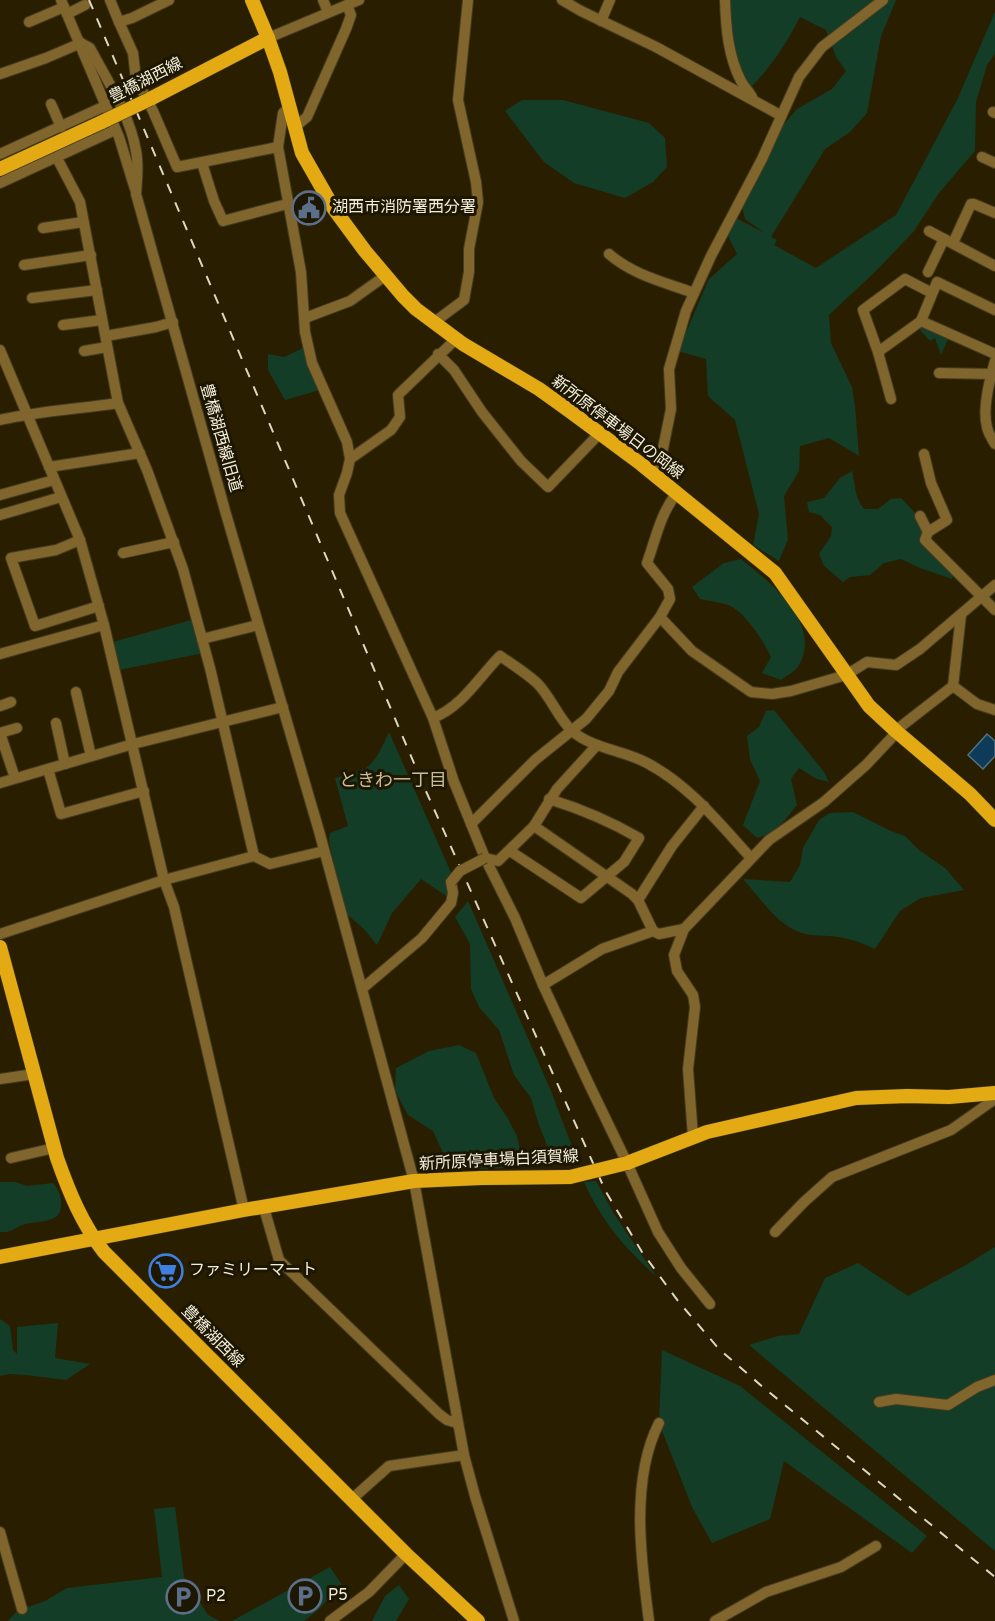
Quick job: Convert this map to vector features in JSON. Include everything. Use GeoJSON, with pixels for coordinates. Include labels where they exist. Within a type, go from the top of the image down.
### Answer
{"type":"FeatureCollection","features":[{"type":"Feature","properties":{"kind":"main road"},"geometry":{"type":"LineString","coordinates":[[252,0],[268,38]]}},
{"type":"Feature","properties":{"kind":"main road","name":"豊橋湖西線"},"geometry":{"type":"LineString","coordinates":[[0,169],[150,99],[268,38]]}},
{"type":"Feature","properties":{"kind":"main road","name":"新所原停車場日の岡線"},"geometry":{"type":"LineString","coordinates":[[268,38],[302,153],[312,173],[334,209],[402,297],[456,339],[539,389],[657,478],[775,573],[808,616],[869,706],[896,732],[947,773],[995,820]]}},
{"type":"Feature","properties":{"kind":"main road","name":"豊橋湖西線"},"geometry":{"type":"LineString","coordinates":[[0,947],[54,1148],[69,1192],[93,1238],[104,1252],[406,1554],[478,1621]]}},
{"type":"Feature","properties":{"kind":"main road","name":"新所原停車場白須賀線"},"geometry":{"type":"LineString","coordinates":[[0,1257],[244,1210],[414,1181],[570,1177],[627,1163],[707,1132],[856,1098],[949,1097],[995,1093]]}},
{"type":"Feature","properties":{"kind":"street"},"geometry":{"type":"LineString","coordinates":[[110,0],[133,53],[136,79],[153,111],[177,167],[278,147]]}},
{"type":"Feature","properties":{"kind":"street"},"geometry":{"type":"LineString","coordinates":[[119,22],[169,0]]}},
{"type":"Feature","properties":{"kind":"street"},"geometry":{"type":"LineString","coordinates":[[323,0],[328,12]]}},
{"type":"Feature","properties":{"kind":"street"},"geometry":{"type":"LineString","coordinates":[[268,38],[359,0]]}},
{"type":"Feature","properties":{"kind":"street"},"geometry":{"type":"LineString","coordinates":[[433,322],[464,300],[469,272],[469,249],[478,202],[476,182],[458,100],[468,0]]}},
{"type":"Feature","properties":{"kind":"street"},"geometry":{"type":"LineString","coordinates":[[562,0],[601,21],[632,34],[780,115]]}},
{"type":"Feature","properties":{"kind":"street"},"geometry":{"type":"LineString","coordinates":[[601,21],[610,0]]}},
{"type":"Feature","properties":{"kind":"street"},"geometry":{"type":"LineString","coordinates":[[726,0],[728,41],[733,64],[742,84],[753,100]]}},
{"type":"Feature","properties":{"kind":"street"},"geometry":{"type":"LineString","coordinates":[[657,478],[671,409],[669,369],[694,293],[724,227],[762,159],[799,77],[822,47],[883,0]]}},
{"type":"Feature","properties":{"kind":"street"},"geometry":{"type":"LineString","coordinates":[[296,127],[307,117],[346,30],[351,15],[347,4]]}},
{"type":"Feature","properties":{"kind":"street"},"geometry":{"type":"LineString","coordinates":[[29,22],[64,7],[85,5]]}},
{"type":"Feature","properties":{"kind":"street"},"geometry":{"type":"LineString","coordinates":[[64,7],[81,43],[84,58],[115,130],[136,194]]}},
{"type":"Feature","properties":{"kind":"street"},"geometry":{"type":"LineString","coordinates":[[0,74],[81,43]]}},
{"type":"Feature","properties":{"kind":"street","name":"豊橋湖西線旧道"},"geometry":{"type":"LineString","coordinates":[[81,43],[90,48],[130,129],[136,150],[138,166],[136,194],[363,988],[414,1181],[464,1455],[474,1496],[514,1621]]}},
{"type":"Feature","properties":{"kind":"street"},"geometry":{"type":"LineString","coordinates":[[51,104],[61,127]]}},
{"type":"Feature","properties":{"kind":"street"},"geometry":{"type":"LineString","coordinates":[[0,154],[105,106]]}},
{"type":"Feature","properties":{"kind":"street"},"geometry":{"type":"LineString","coordinates":[[290,107],[283,113],[278,147],[287,204],[295,229],[305,332],[312,363],[347,442],[350,459],[339,495],[340,513],[433,718],[485,858],[515,918],[543,985],[658,1232],[681,1268],[710,1304]]}},
{"type":"Feature","properties":{"kind":"street"},"geometry":{"type":"LineString","coordinates":[[0,183],[115,130]]}},
{"type":"Feature","properties":{"kind":"street"},"geometry":{"type":"LineString","coordinates":[[982,157],[995,163]]}},
{"type":"Feature","properties":{"kind":"street"},"geometry":{"type":"LineString","coordinates":[[57,158],[80,202],[118,403],[174,542],[202,639],[254,856]]}},
{"type":"Feature","properties":{"kind":"street"},"geometry":{"type":"LineString","coordinates":[[202,163],[223,221],[287,204]]}},
{"type":"Feature","properties":{"kind":"street"},"geometry":{"type":"LineString","coordinates":[[928,272],[971,204],[995,213]]}},
{"type":"Feature","properties":{"kind":"street"},"geometry":{"type":"LineString","coordinates":[[43,228],[83,222]]}},
{"type":"Feature","properties":{"kind":"street"},"geometry":{"type":"LineString","coordinates":[[929,231],[995,266]]}},
{"type":"Feature","properties":{"kind":"street"},"geometry":{"type":"LineString","coordinates":[[609,254],[621,265],[641,275],[694,293]]}},
{"type":"Feature","properties":{"kind":"street"},"geometry":{"type":"LineString","coordinates":[[24,265],[91,255]]}},
{"type":"Feature","properties":{"kind":"street"},"geometry":{"type":"LineString","coordinates":[[305,318],[350,301],[385,276]]}},
{"type":"Feature","properties":{"kind":"street"},"geometry":{"type":"LineString","coordinates":[[891,399],[863,310],[905,279],[932,292]]}},
{"type":"Feature","properties":{"kind":"street"},"geometry":{"type":"LineString","coordinates":[[878,352],[921,321],[937,282],[995,310]]}},
{"type":"Feature","properties":{"kind":"street"},"geometry":{"type":"LineString","coordinates":[[32,298],[97,290]]}},
{"type":"Feature","properties":{"kind":"street"},"geometry":{"type":"LineString","coordinates":[[63,325],[102,320]]}},
{"type":"Feature","properties":{"kind":"street"},"geometry":{"type":"LineString","coordinates":[[921,321],[995,354]]}},
{"type":"Feature","properties":{"kind":"street"},"geometry":{"type":"LineString","coordinates":[[84,351],[107,341],[173,322]]}},
{"type":"Feature","properties":{"kind":"street"},"geometry":{"type":"LineString","coordinates":[[350,459],[391,430],[400,417],[398,395],[456,339]]}},
{"type":"Feature","properties":{"kind":"street"},"geometry":{"type":"LineString","coordinates":[[0,350],[80,540],[99,606],[164,880],[174,907],[244,1210]]}},
{"type":"Feature","properties":{"kind":"street"},"geometry":{"type":"LineString","coordinates":[[438,354],[454,370],[482,412],[521,461],[548,486],[599,434]]}},
{"type":"Feature","properties":{"kind":"street"},"geometry":{"type":"LineString","coordinates":[[995,361],[991,374],[986,419],[987,428],[995,444]]}},
{"type":"Feature","properties":{"kind":"street"},"geometry":{"type":"LineString","coordinates":[[939,372],[991,374]]}},
{"type":"Feature","properties":{"kind":"street"},"geometry":{"type":"LineString","coordinates":[[0,420],[27,414],[118,403]]}},
{"type":"Feature","properties":{"kind":"street"},"geometry":{"type":"LineString","coordinates":[[49,467],[140,453]]}},
{"type":"Feature","properties":{"kind":"street"},"geometry":{"type":"LineString","coordinates":[[924,454],[931,483],[947,520],[928,532],[925,540],[995,610]]}},
{"type":"Feature","properties":{"kind":"street"},"geometry":{"type":"LineString","coordinates":[[0,495],[54,480]]}},
{"type":"Feature","properties":{"kind":"street"},"geometry":{"type":"LineString","coordinates":[[471,824],[535,760],[586,719],[609,691],[618,672],[660,617],[670,599],[668,589],[647,563],[665,508],[676,494]]}},
{"type":"Feature","properties":{"kind":"street"},"geometry":{"type":"LineString","coordinates":[[0,515],[61,497]]}},
{"type":"Feature","properties":{"kind":"street"},"geometry":{"type":"LineString","coordinates":[[920,516],[928,532]]}},
{"type":"Feature","properties":{"kind":"street"},"geometry":{"type":"LineString","coordinates":[[80,540],[56,550],[11,558],[35,626],[99,606]]}},
{"type":"Feature","properties":{"kind":"street"},"geometry":{"type":"LineString","coordinates":[[123,553],[174,542]]}},
{"type":"Feature","properties":{"kind":"street"},"geometry":{"type":"LineString","coordinates":[[660,617],[692,651],[750,692],[772,694],[791,691],[846,675],[867,662],[896,665],[961,615],[995,585]]}},
{"type":"Feature","properties":{"kind":"street"},"geometry":{"type":"LineString","coordinates":[[693,1137],[688,1069],[695,1007],[693,994],[677,970],[674,955],[684,929],[769,840],[824,802],[866,765],[896,732],[953,686],[961,615]]}},
{"type":"Feature","properties":{"kind":"street"},"geometry":{"type":"LineString","coordinates":[[0,654],[104,625]]}},
{"type":"Feature","properties":{"kind":"street"},"geometry":{"type":"LineString","coordinates":[[202,639],[258,625]]}},
{"type":"Feature","properties":{"kind":"street"},"geometry":{"type":"LineString","coordinates":[[433,718],[458,703],[500,656],[537,684],[572,730],[597,745],[629,754],[653,766],[691,793],[751,858]]}},
{"type":"Feature","properties":{"kind":"street"},"geometry":{"type":"LineString","coordinates":[[953,686],[977,704],[995,710]]}},
{"type":"Feature","properties":{"kind":"street"},"geometry":{"type":"LineString","coordinates":[[76,692],[91,756]]}},
{"type":"Feature","properties":{"kind":"street"},"geometry":{"type":"LineString","coordinates":[[0,783],[133,744],[283,707]]}},
{"type":"Feature","properties":{"kind":"street"},"geometry":{"type":"LineString","coordinates":[[57,723],[65,764]]}},
{"type":"Feature","properties":{"kind":"street"},"geometry":{"type":"LineString","coordinates":[[15,778],[0,733],[17,729]]}},
{"type":"Feature","properties":{"kind":"street"},"geometry":{"type":"LineString","coordinates":[[363,988],[422,938],[451,903],[453,893],[451,882],[460,871],[485,858],[498,861],[510,851],[534,826],[549,799],[597,745]]}},
{"type":"Feature","properties":{"kind":"street"},"geometry":{"type":"LineString","coordinates":[[48,769],[61,814],[144,790]]}},
{"type":"Feature","properties":{"kind":"street"},"geometry":{"type":"LineString","coordinates":[[510,851],[581,898],[624,862],[639,838],[582,809],[549,799]]}},
{"type":"Feature","properties":{"kind":"street"},"geometry":{"type":"LineString","coordinates":[[638,900],[672,846],[704,806]]}},
{"type":"Feature","properties":{"kind":"street"},"geometry":{"type":"LineString","coordinates":[[534,826],[632,894],[638,900],[652,931]]}},
{"type":"Feature","properties":{"kind":"street"},"geometry":{"type":"LineString","coordinates":[[0,934],[164,880],[254,856],[270,864],[324,851]]}},
{"type":"Feature","properties":{"kind":"street"},"geometry":{"type":"LineString","coordinates":[[543,985],[602,949],[652,931],[659,934],[684,929]]}},
{"type":"Feature","properties":{"kind":"street"},"geometry":{"type":"LineString","coordinates":[[0,1079],[34,1074]]}},
{"type":"Feature","properties":{"kind":"street"},"geometry":{"type":"LineString","coordinates":[[775,1232],[832,1177],[951,1130],[995,1099]]}},
{"type":"Feature","properties":{"kind":"street"},"geometry":{"type":"LineString","coordinates":[[11,1158],[54,1148]]}},
{"type":"Feature","properties":{"kind":"street"},"geometry":{"type":"LineString","coordinates":[[264,1208],[279,1260],[439,1414],[457,1423]]}},
{"type":"Feature","properties":{"kind":"street"},"geometry":{"type":"LineString","coordinates":[[879,1402],[906,1400],[948,1405],[977,1387],[995,1380]]}},
{"type":"Feature","properties":{"kind":"street"},"geometry":{"type":"LineString","coordinates":[[649,1621],[640,1548],[641,1516],[646,1458],[650,1441],[659,1423]]}},
{"type":"Feature","properties":{"kind":"street"},"geometry":{"type":"LineString","coordinates":[[352,1499],[389,1466],[464,1455]]}},
{"type":"Feature","properties":{"kind":"street"},"geometry":{"type":"LineString","coordinates":[[0,1532],[22,1609]]}},
{"type":"Feature","properties":{"kind":"street"},"geometry":{"type":"LineString","coordinates":[[715,1621],[766,1592],[841,1567],[876,1546]]}},
{"type":"Feature","properties":{"kind":"street"},"geometry":{"type":"LineString","coordinates":[[330,1621],[369,1592],[406,1554]]}},
{"type":"Feature","properties":{"kind":"green space"},"geometry":{"type":"Polygon","coordinates":[[[729,0],[896,0],[881,36],[867,113],[850,132],[825,149],[771,237],[777,240],[774,245],[816,268],[896,215],[957,100],[995,12],[995,54],[987,65],[976,102],[975,151],[939,193],[914,231],[829,315],[831,343],[852,387],[859,456],[829,438],[800,446],[799,471],[784,496],[788,540],[779,561],[753,545],[759,514],[735,420],[708,396],[706,359],[678,351],[709,279],[737,254],[726,232],[732,216],[765,233],[745,219],[742,206],[777,132],[797,109],[832,89],[846,71],[836,57],[826,30],[800,17],[778,54],[751,87],[737,56],[729,0]]]}},
{"type":"Feature","properties":{"kind":"green space"},"geometry":{"type":"Polygon","coordinates":[[[522,100],[563,100],[649,123],[665,138],[667,167],[653,182],[625,198],[574,183],[544,162],[505,111],[522,100]]]}},
{"type":"Feature","properties":{"kind":"green space"},"geometry":{"type":"Polygon","coordinates":[[[922,324],[949,337],[941,355],[935,338],[930,341],[920,330],[922,324]]]}},
{"type":"Feature","properties":{"kind":"green space"},"geometry":{"type":"Polygon","coordinates":[[[303,348],[320,390],[285,400],[268,370],[268,354],[284,357],[303,348]]]}},
{"type":"Feature","properties":{"kind":"green space"},"geometry":{"type":"Polygon","coordinates":[[[852,471],[857,496],[864,509],[878,509],[891,499],[901,498],[916,514],[931,541],[956,570],[952,579],[901,559],[884,563],[870,575],[850,577],[843,582],[824,566],[819,554],[831,536],[832,527],[820,515],[809,512],[807,502],[824,498],[840,478],[852,471]]]}},
{"type":"Feature","properties":{"kind":"green space"},"geometry":{"type":"Polygon","coordinates":[[[741,559],[778,591],[790,605],[799,619],[804,634],[805,650],[799,665],[781,680],[762,673],[771,657],[759,635],[747,620],[728,605],[700,599],[692,587],[724,563],[741,559]]]}},
{"type":"Feature","properties":{"kind":"green space"},"geometry":{"type":"Polygon","coordinates":[[[195,619],[204,653],[119,670],[113,642],[195,619]]]}},
{"type":"Feature","properties":{"kind":"green space"},"geometry":{"type":"Polygon","coordinates":[[[774,710],[824,772],[829,782],[817,779],[799,768],[791,779],[797,805],[775,829],[757,838],[743,825],[760,781],[750,759],[747,736],[759,727],[766,711],[774,710]]]}},
{"type":"Feature","properties":{"kind":"green space"},"geometry":{"type":"Polygon","coordinates":[[[389,732],[453,877],[451,899],[421,879],[392,913],[377,945],[364,929],[343,911],[329,840],[330,833],[348,826],[335,778],[357,772],[370,765],[389,732]]]}},
{"type":"Feature","properties":{"kind":"green space"},"geometry":{"type":"Polygon","coordinates":[[[853,812],[905,836],[919,850],[945,868],[964,890],[921,898],[900,911],[875,949],[847,939],[806,934],[793,929],[773,913],[743,879],[790,882],[800,865],[803,848],[819,820],[830,813],[853,812]]]}},
{"type":"Feature","properties":{"kind":"green space"},"geometry":{"type":"Polygon","coordinates":[[[468,901],[551,1091],[573,1149],[566,1160],[551,1155],[531,1098],[514,1075],[499,1030],[479,1007],[471,989],[470,944],[455,917],[468,901]]]}},
{"type":"Feature","properties":{"kind":"green space"},"geometry":{"type":"Polygon","coordinates":[[[459,1045],[476,1053],[494,1098],[517,1136],[523,1163],[506,1168],[451,1170],[433,1131],[408,1115],[395,1091],[396,1068],[429,1051],[459,1045]]]}},
{"type":"Feature","properties":{"kind":"green space"},"geometry":{"type":"Polygon","coordinates":[[[596,1181],[614,1214],[656,1276],[606,1222],[584,1182],[596,1181]]]}},
{"type":"Feature","properties":{"kind":"green space"},"geometry":{"type":"Polygon","coordinates":[[[0,1182],[16,1182],[27,1186],[53,1183],[60,1195],[60,1211],[53,1219],[0,1232],[0,1182]]]}},
{"type":"Feature","properties":{"kind":"green space"},"geometry":{"type":"Polygon","coordinates":[[[995,1247],[995,1551],[749,1345],[778,1336],[799,1334],[825,1278],[858,1263],[908,1296],[995,1247]]]}},
{"type":"Feature","properties":{"kind":"green space"},"geometry":{"type":"Polygon","coordinates":[[[0,1319],[10,1326],[13,1350],[17,1354],[17,1327],[58,1323],[55,1358],[90,1364],[66,1380],[26,1375],[0,1376],[0,1319]]]}},
{"type":"Feature","properties":{"kind":"green space"},"geometry":{"type":"Polygon","coordinates":[[[662,1350],[740,1386],[927,1536],[912,1553],[784,1461],[770,1519],[712,1543],[692,1507],[659,1423],[662,1350]]]}},
{"type":"Feature","properties":{"kind":"green space"},"geometry":{"type":"Polygon","coordinates":[[[175,1507],[184,1577],[208,1615],[220,1621],[8,1621],[17,1611],[45,1601],[67,1588],[162,1577],[154,1509],[175,1507]]]}},
{"type":"Feature","properties":{"kind":"green space","name":"P5"},"geometry":{"type":"Polygon","coordinates":[[[330,1567],[342,1585],[304,1621],[232,1621],[330,1567]]]}},
{"type":"Feature","properties":{"kind":"green space"},"geometry":{"type":"Polygon","coordinates":[[[399,1585],[409,1599],[396,1621],[372,1621],[385,1596],[399,1585]]]}},
{"type":"Feature","properties":{"kind":"water"},"geometry":{"type":"Polygon","coordinates":[[[987,734],[995,741],[995,756],[983,769],[968,755],[987,734]]]}},
{"type":"Feature","properties":{"kind":"railway"},"geometry":{"type":"LineString","coordinates":[[89,0],[425,789],[606,1192],[642,1252],[678,1301],[719,1349],[995,1577]]}},
{"type":"Feature","properties":{"kind":"place","name":"湖西市消防署西分署"},"geometry":{"type":"Point","coordinates":[309,208]}},
{"type":"Feature","properties":{"kind":"place","name":"ファミリーマート"},"geometry":{"type":"Point","coordinates":[166,1271]}},
{"type":"Feature","properties":{"kind":"place","name":"P5"},"geometry":{"type":"Point","coordinates":[305,1596]}},
{"type":"Feature","properties":{"kind":"place","name":"P2"},"geometry":{"type":"Point","coordinates":[183,1597]}},
{"type":"Feature","properties":{"kind":"district","name":"ときわ一丁目"},"geometry":{"type":"Point","coordinates":[393,781]}}]}
